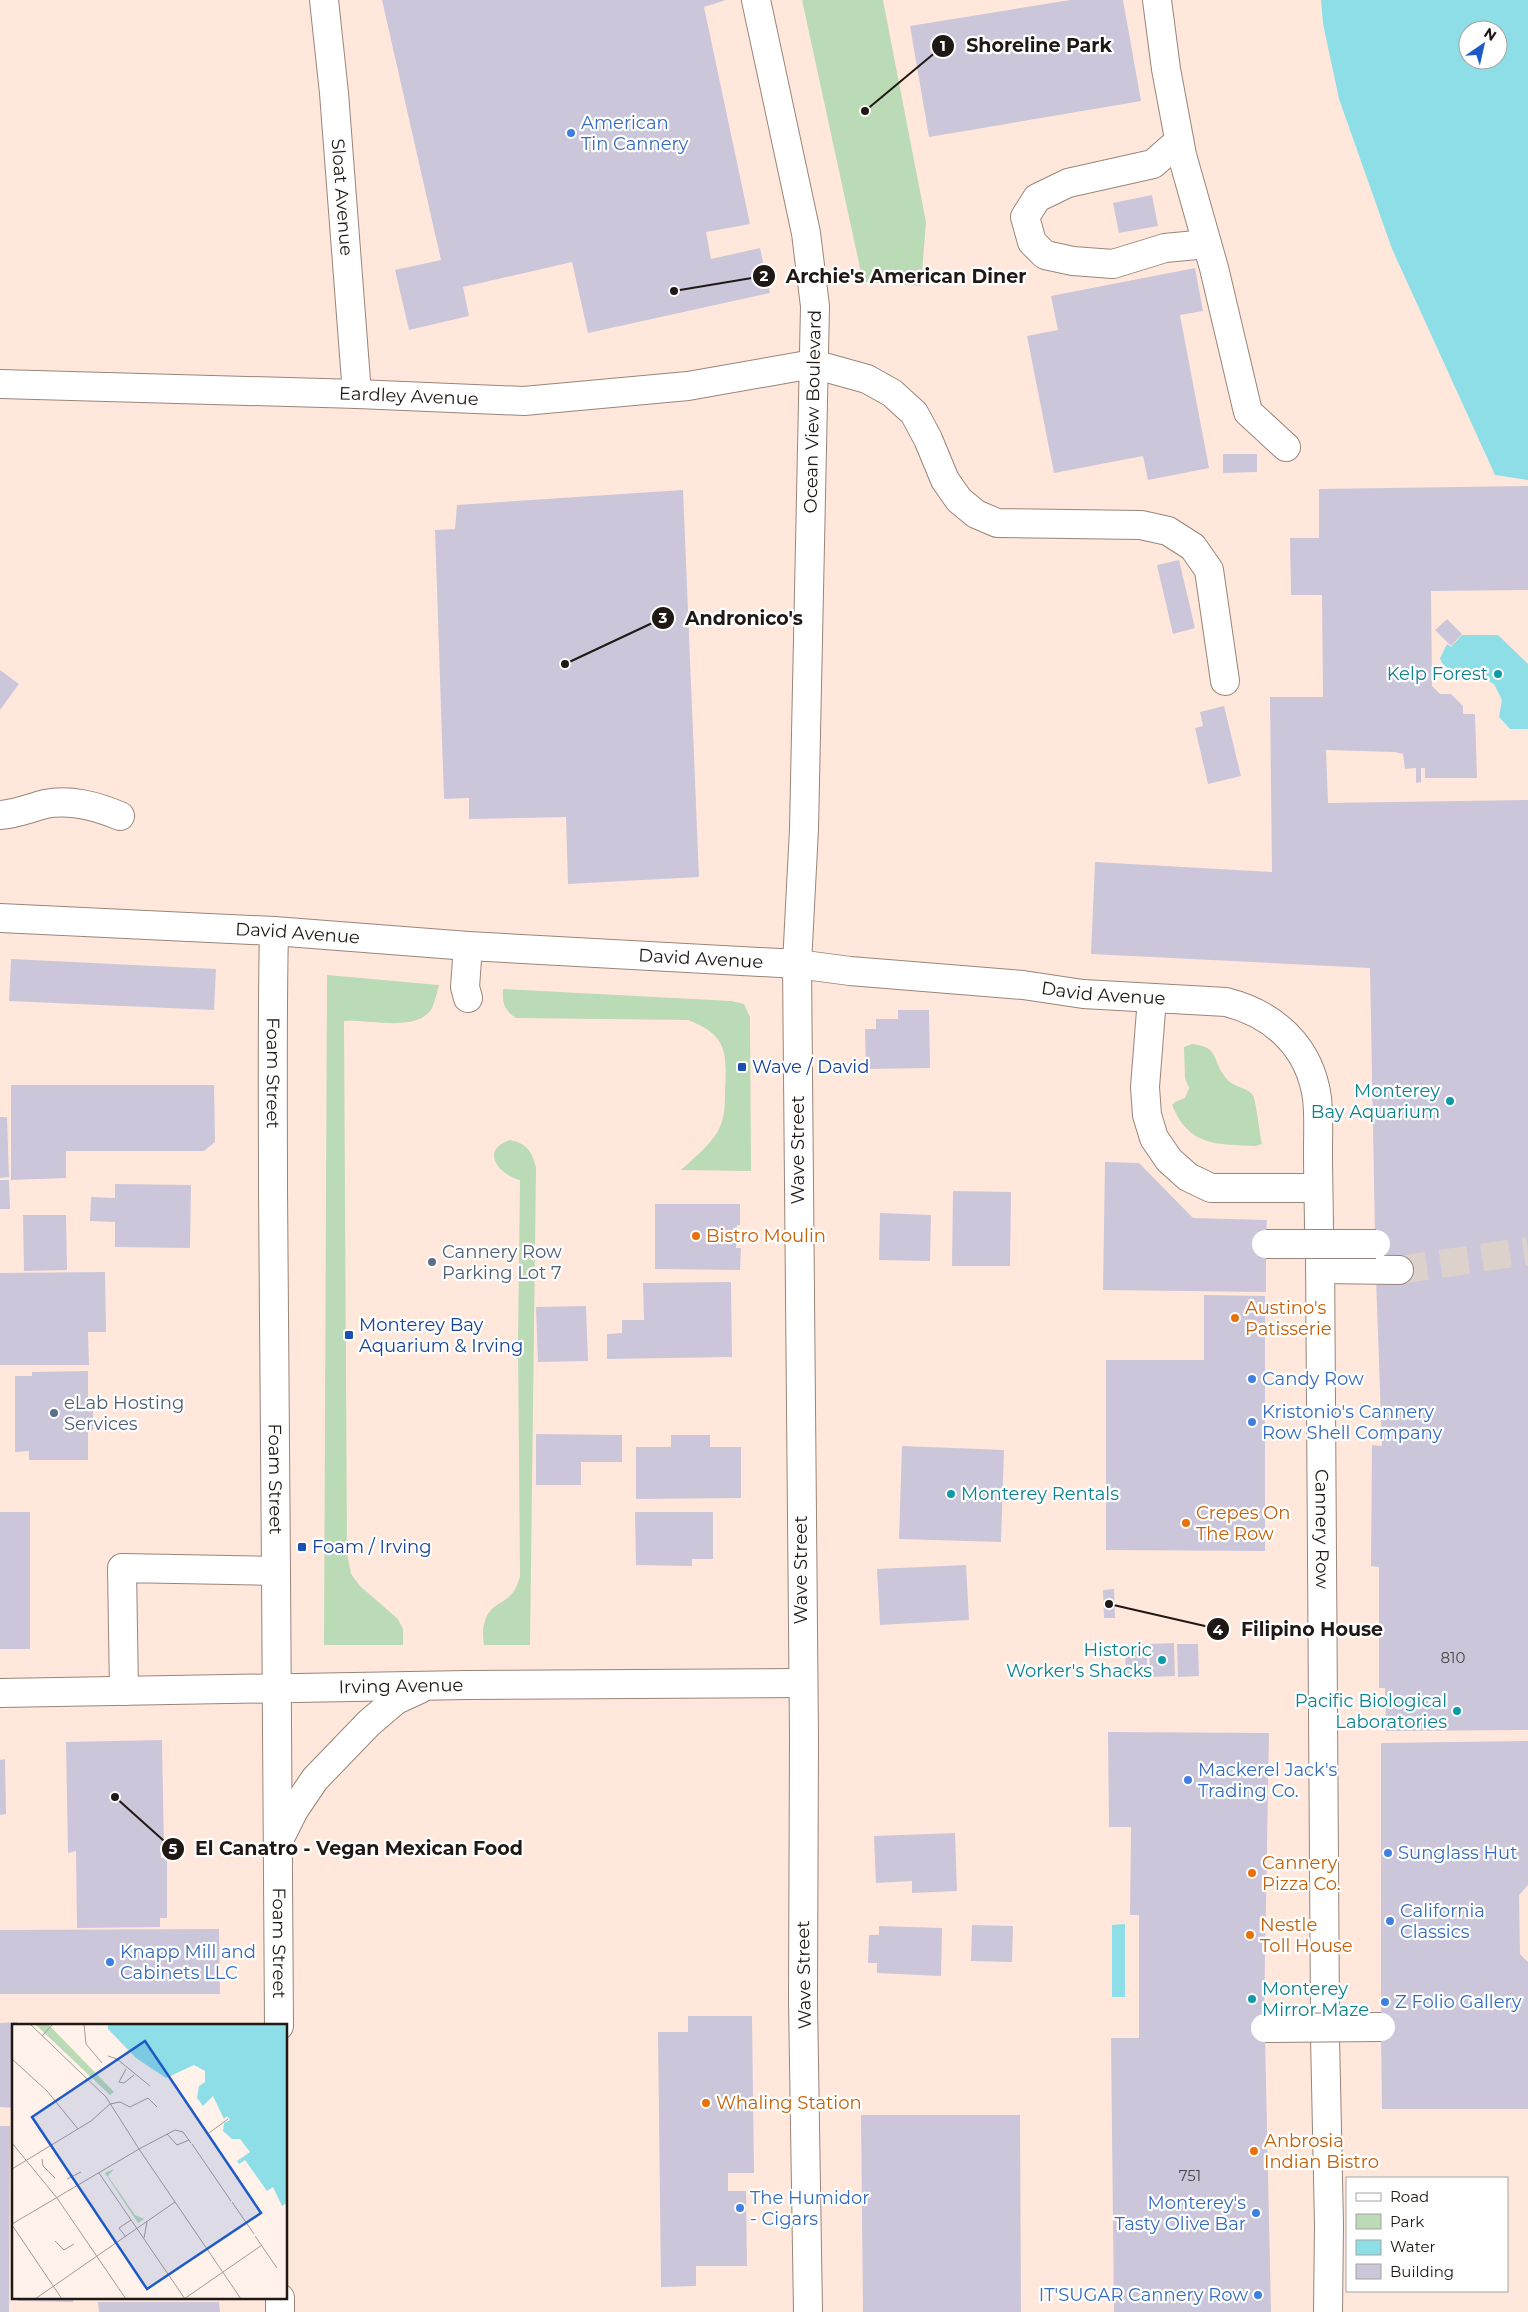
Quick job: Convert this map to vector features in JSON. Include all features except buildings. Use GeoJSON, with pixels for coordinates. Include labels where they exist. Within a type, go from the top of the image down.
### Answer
{"type":"FeatureCollection","features":[{"type":"Feature","properties":{"kind":"street","name":"Sloat Avenue"},"geometry":{"type":"LineString","coordinates":[[324,0],[334,92],[357,394]]}},
{"type":"Feature","properties":{"kind":"street","name":"Ocean View Boulevard"},"geometry":{"type":"LineString","coordinates":[[756,0],[806,233],[815,306],[804,829]]}},
{"type":"Feature","properties":{"kind":"street"},"geometry":{"type":"LineString","coordinates":[[1157,0],[1166,69],[1179,141],[1208,244],[1248,412],[1286,447]]}},
{"type":"Feature","properties":{"kind":"street"},"geometry":{"type":"LineString","coordinates":[[1179,141],[1153,164],[1068,183],[1037,198],[1024,218],[1032,242],[1045,255],[1073,261],[1113,264],[1165,248],[1208,244]]}},
{"type":"Feature","properties":{"kind":"street","name":"Eardley Avenue"},"geometry":{"type":"LineString","coordinates":[[0,384],[357,394],[524,401],[688,386],[814,364]]}},
{"type":"Feature","properties":{"kind":"street"},"geometry":{"type":"LineString","coordinates":[[814,364],[868,379],[892,393],[914,413],[928,439],[945,480],[959,500],[976,514],[997,523],[1141,525],[1168,532],[1193,547],[1210,570],[1225,680]]}},
{"type":"Feature","properties":{"kind":"street"},"geometry":{"type":"LineString","coordinates":[[0,815],[17,813],[44,804],[69,803],[100,808],[120,816]]}},
{"type":"Feature","properties":{"kind":"street","name":"Wave Street"},"geometry":{"type":"LineString","coordinates":[[804,829],[797,964],[803,2001],[808,2312]]}},
{"type":"Feature","properties":{"kind":"street","name":"David Avenue"},"geometry":{"type":"LineString","coordinates":[[0,918],[274,931],[468,946],[797,964],[850,971],[1023,985],[1082,994],[1226,1002],[1248,1007],[1265,1017],[1280,1028],[1302,1056],[1309,1068],[1317,1098],[1318,1131]]}},
{"type":"Feature","properties":{"kind":"street","name":"Foam Street"},"geometry":{"type":"LineString","coordinates":[[274,931],[276,1688],[280,1838],[279,2024]]}},
{"type":"Feature","properties":{"kind":"street"},"geometry":{"type":"LineString","coordinates":[[468,946],[465,987],[468,998]]}},
{"type":"Feature","properties":{"kind":"street"},"geometry":{"type":"LineString","coordinates":[[1152,998],[1146,1087],[1147,1115],[1154,1138],[1169,1160],[1188,1177],[1211,1188],[1318,1188]]}},
{"type":"Feature","properties":{"kind":"street","name":"Cannery Row"},"geometry":{"type":"LineString","coordinates":[[1318,1131],[1325,2026],[1329,2225],[1328,2312]]}},
{"type":"Feature","properties":{"kind":"street"},"geometry":{"type":"LineString","coordinates":[[1266,1244],[1376,1244]]}},
{"type":"Feature","properties":{"kind":"street"},"geometry":{"type":"LineString","coordinates":[[1319,1252],[1399,1270]]}},
{"type":"Feature","properties":{"kind":"street"},"geometry":{"type":"LineString","coordinates":[[124,1691],[122,1568],[276,1571]]}},
{"type":"Feature","properties":{"kind":"street","name":"Irving Avenue"},"geometry":{"type":"LineString","coordinates":[[0,1693],[426,1686],[802,1683]]}},
{"type":"Feature","properties":{"kind":"street"},"geometry":{"type":"LineString","coordinates":[[280,1838],[294,1810],[315,1779],[369,1723],[396,1700],[426,1686]]}},
{"type":"Feature","properties":{"kind":"street"},"geometry":{"type":"LineString","coordinates":[[1265,2028],[1381,2027]]}},
{"type":"Feature","properties":{"kind":"shaded area"},"geometry":{"type":"Polygon","coordinates":[[[0,0],[802,0],[863,281],[921,286],[926,222],[883,0],[1321,0],[1323,24],[1339,99],[1392,249],[1495,475],[1528,480],[1528,2312],[0,2312],[0,0]]]}},
{"type":"Feature","properties":{"kind":"green space"},"geometry":{"type":"Polygon","coordinates":[[[802,0],[883,0],[926,222],[921,286],[863,282],[802,0]]]}},
{"type":"Feature","properties":{"kind":"green space"},"geometry":{"type":"Polygon","coordinates":[[[327,975],[439,985],[432,1008],[425,1016],[416,1020],[404,1023],[344,1021],[347,1553],[351,1574],[360,1586],[398,1619],[403,1629],[403,1645],[324,1645],[327,975]]]}},
{"type":"Feature","properties":{"kind":"green space"},"geometry":{"type":"Polygon","coordinates":[[[503,989],[731,1001],[744,1004],[750,1017],[751,1171],[681,1170],[710,1142],[718,1131],[723,1116],[726,1065],[722,1046],[711,1032],[688,1020],[516,1018],[505,1006],[503,989]]]}},
{"type":"Feature","properties":{"kind":"green space"},"geometry":{"type":"Polygon","coordinates":[[[1192,1044],[1207,1048],[1212,1052],[1227,1079],[1253,1095],[1262,1144],[1256,1146],[1229,1145],[1206,1140],[1196,1136],[1187,1129],[1179,1119],[1172,1105],[1185,1098],[1189,1088],[1185,1078],[1184,1047],[1192,1044]]]}},
{"type":"Feature","properties":{"kind":"green space"},"geometry":{"type":"Polygon","coordinates":[[[510,1140],[525,1146],[531,1153],[536,1168],[530,1645],[484,1645],[483,1627],[488,1614],[513,1593],[520,1576],[518,1344],[520,1180],[499,1168],[494,1156],[501,1144],[510,1140]]]}},
{"type":"Feature","properties":{"kind":"water"},"geometry":{"type":"Polygon","coordinates":[[[1321,0],[1528,0],[1528,480],[1495,475],[1392,249],[1339,99],[1323,24],[1321,0]]]}},
{"type":"Feature","properties":{"kind":"water"},"geometry":{"type":"Polygon","coordinates":[[[1462,635],[1498,635],[1528,664],[1528,729],[1510,729],[1499,717],[1502,700],[1494,684],[1478,675],[1458,678],[1442,663],[1440,658],[1447,644],[1451,647],[1462,635]]]}},
{"type":"Feature","properties":{"kind":"water"},"geometry":{"type":"Polygon","coordinates":[[[1125,1924],[1125,1997],[1112,1997],[1112,1925],[1125,1924]]]}},
{"type":"Feature","properties":{"kind":"tunnel"},"geometry":{"type":"LineString","coordinates":[[1399,1270],[1528,1251]]}},
{"type":"Feature","properties":{"kind":"place","name":"Shoreline Park"},"geometry":{"type":"Point","coordinates":[865,111]}},
{"type":"Feature","properties":{"kind":"place","name":"American Tin Cannery"},"geometry":{"type":"Point","coordinates":[571,133]}},
{"type":"Feature","properties":{"kind":"place","name":"Archie's American Diner"},"geometry":{"type":"Point","coordinates":[674,291]}},
{"type":"Feature","properties":{"kind":"place","name":"Andronico's"},"geometry":{"type":"Point","coordinates":[565,664]}},
{"type":"Feature","properties":{"kind":"place","name":"Kelp Forest"},"geometry":{"type":"Point","coordinates":[1498,674]}},
{"type":"Feature","properties":{"kind":"place","name":"Wave / David"},"geometry":{"type":"Point","coordinates":[742,1067]}},
{"type":"Feature","properties":{"kind":"place","name":"Monterey Bay Aquarium"},"geometry":{"type":"Point","coordinates":[1450,1101]}},
{"type":"Feature","properties":{"kind":"place","name":"Bistro Moulin"},"geometry":{"type":"Point","coordinates":[696,1236]}},
{"type":"Feature","properties":{"kind":"place","name":"Cannery Row Parking Lot 7"},"geometry":{"type":"Point","coordinates":[432,1262]}},
{"type":"Feature","properties":{"kind":"place","name":"Austino's Patisserie"},"geometry":{"type":"Point","coordinates":[1235,1318]}},
{"type":"Feature","properties":{"kind":"place","name":"Monterey Bay Aquarium & Irving"},"geometry":{"type":"Point","coordinates":[349,1335]}},
{"type":"Feature","properties":{"kind":"place","name":"Candy Row"},"geometry":{"type":"Point","coordinates":[1252,1379]}},
{"type":"Feature","properties":{"kind":"place","name":"eLab Hosting Services"},"geometry":{"type":"Point","coordinates":[54,1413]}},
{"type":"Feature","properties":{"kind":"place","name":"Kristonio's Cannery Row Shell Company"},"geometry":{"type":"Point","coordinates":[1252,1422]}},
{"type":"Feature","properties":{"kind":"place","name":"Monterey Rentals"},"geometry":{"type":"Point","coordinates":[951,1494]}},
{"type":"Feature","properties":{"kind":"place","name":"Crepes On The Row"},"geometry":{"type":"Point","coordinates":[1186,1523]}},
{"type":"Feature","properties":{"kind":"place","name":"Foam / Irving"},"geometry":{"type":"Point","coordinates":[302,1547]}},
{"type":"Feature","properties":{"kind":"place","name":"Filipino House"},"geometry":{"type":"Point","coordinates":[1109,1604]}},
{"type":"Feature","properties":{"kind":"place","name":"Historic Worker's Shacks"},"geometry":{"type":"Point","coordinates":[1162,1660]}},
{"type":"Feature","properties":{"kind":"place","name":"Pacific Biological Laboratories"},"geometry":{"type":"Point","coordinates":[1457,1711]}},
{"type":"Feature","properties":{"kind":"place","name":"Mackerel Jack's Trading Co."},"geometry":{"type":"Point","coordinates":[1188,1780]}},
{"type":"Feature","properties":{"kind":"place","name":"El Canatro - Vegan Mexican Food"},"geometry":{"type":"Point","coordinates":[115,1797]}},
{"type":"Feature","properties":{"kind":"place","name":"Sunglass Hut"},"geometry":{"type":"Point","coordinates":[1388,1853]}},
{"type":"Feature","properties":{"kind":"place","name":"Cannery Pizza Co."},"geometry":{"type":"Point","coordinates":[1252,1873]}},
{"type":"Feature","properties":{"kind":"place","name":"California Classics"},"geometry":{"type":"Point","coordinates":[1390,1921]}},
{"type":"Feature","properties":{"kind":"place","name":"Nestle Toll House"},"geometry":{"type":"Point","coordinates":[1250,1935]}},
{"type":"Feature","properties":{"kind":"place","name":"Knapp Mill and Cabinets LLC"},"geometry":{"type":"Point","coordinates":[110,1962]}},
{"type":"Feature","properties":{"kind":"place","name":"Monterey Mirror Maze"},"geometry":{"type":"Point","coordinates":[1252,1999]}},
{"type":"Feature","properties":{"kind":"place","name":"Z Folio Gallery"},"geometry":{"type":"Point","coordinates":[1385,2002]}},
{"type":"Feature","properties":{"kind":"place","name":"Whaling Station"},"geometry":{"type":"Point","coordinates":[706,2103]}},
{"type":"Feature","properties":{"kind":"place","name":"Anbrosia Indian Bistro"},"geometry":{"type":"Point","coordinates":[1254,2151]}},
{"type":"Feature","properties":{"kind":"place","name":"The Humidor - Cigars"},"geometry":{"type":"Point","coordinates":[740,2208]}},
{"type":"Feature","properties":{"kind":"place","name":"Monterey's Tasty Olive Bar"},"geometry":{"type":"Point","coordinates":[1256,2213]}},
{"type":"Feature","properties":{"kind":"place","name":"IT'SUGAR Cannery Row"},"geometry":{"type":"Point","coordinates":[1258,2295]}}]}
